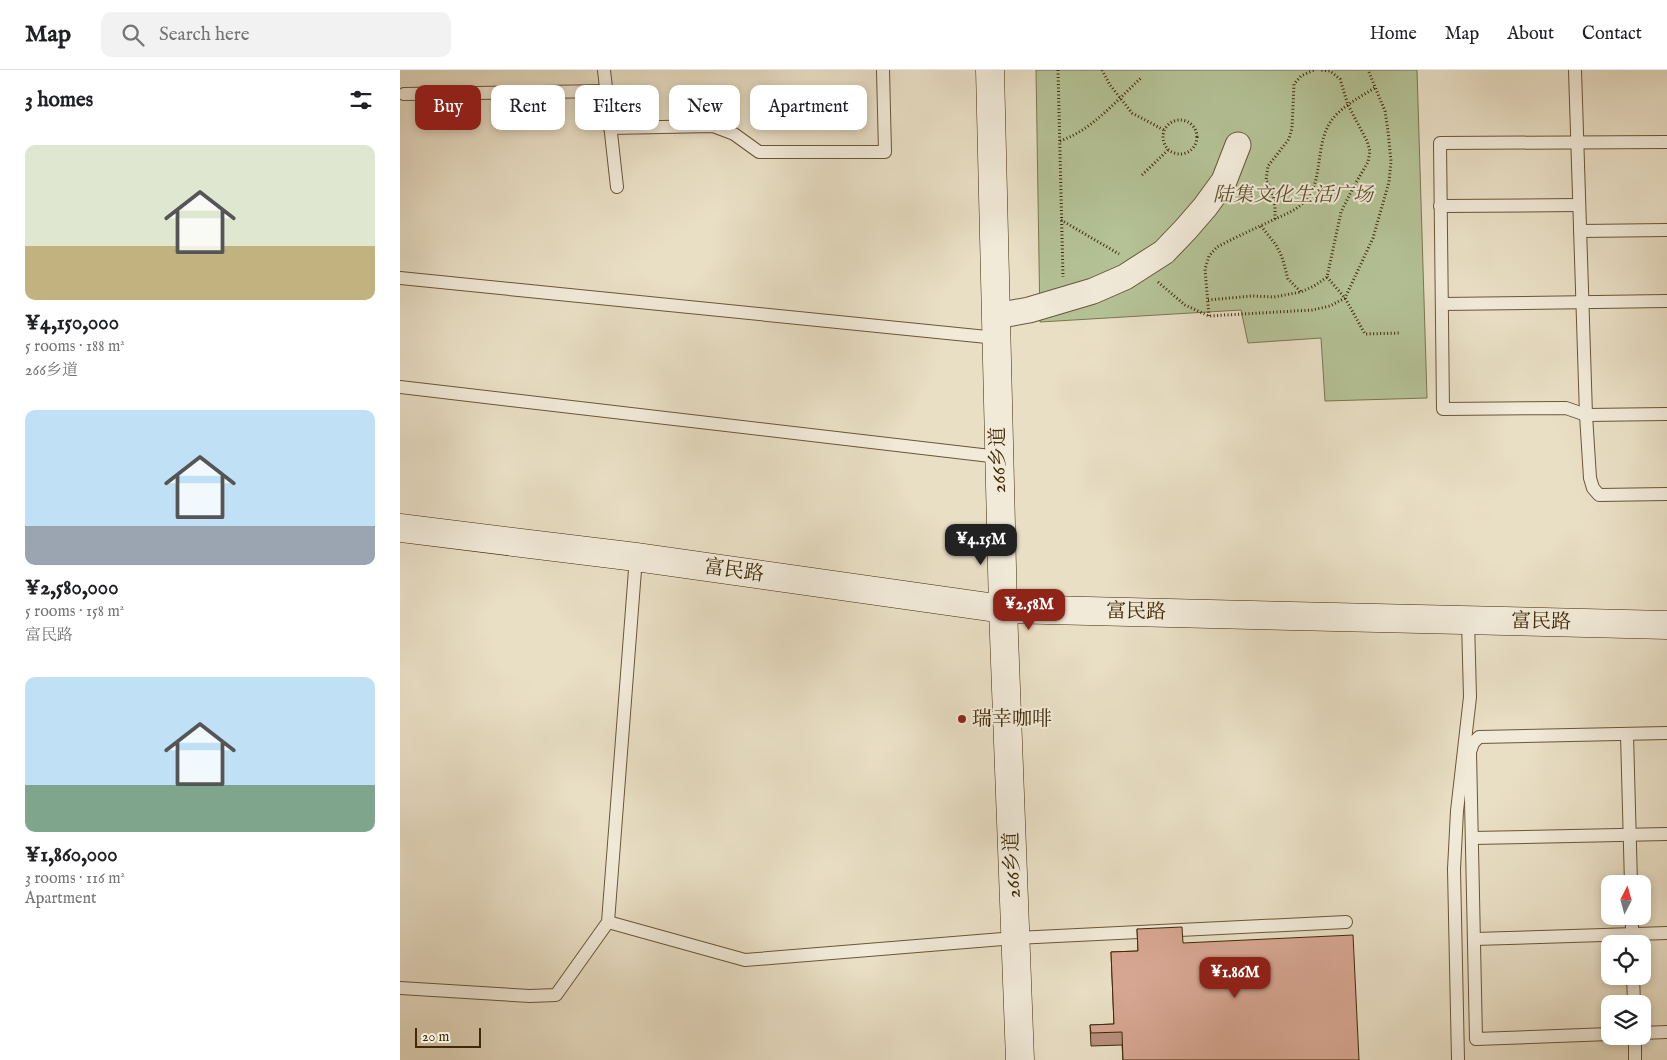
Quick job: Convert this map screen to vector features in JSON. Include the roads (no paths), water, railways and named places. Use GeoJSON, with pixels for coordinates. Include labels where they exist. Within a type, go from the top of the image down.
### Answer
{"type":"FeatureCollection","features":[{"type":"Feature","properties":{"kind":"street","name":"266乡道"},"geometry":{"type":"LineString","coordinates":[[990,70],[1003,609],[1020,1060]]}},
{"type":"Feature","properties":{"kind":"street"},"geometry":{"type":"LineString","coordinates":[[996,327],[1030,310],[1093,291],[1125,277],[1168,249],[1205,207],[1224,181],[1238,145]]}},
{"type":"Feature","properties":{"kind":"street","name":"富民路"},"geometry":{"type":"LineString","coordinates":[[400,528],[636,557],[1003,609],[1667,625]]}},
{"type":"Feature","properties":{"kind":"lane"},"geometry":{"type":"LineString","coordinates":[[604,70],[605,85]]}},
{"type":"Feature","properties":{"kind":"lane"},"geometry":{"type":"LineString","coordinates":[[659,127],[713,126],[734,134],[759,152],[885,152],[883,70]]}},
{"type":"Feature","properties":{"kind":"lane"},"geometry":{"type":"LineString","coordinates":[[1575,70],[1586,415],[1590,478],[1593,488],[1599,495],[1667,494]]}},
{"type":"Feature","properties":{"kind":"lane"},"geometry":{"type":"LineString","coordinates":[[404,94],[575,91]]}},
{"type":"Feature","properties":{"kind":"lane"},"geometry":{"type":"LineString","coordinates":[[610,130],[617,187]]}},
{"type":"Feature","properties":{"kind":"lane"},"geometry":{"type":"LineString","coordinates":[[1667,142],[1440,143],[1443,409],[1566,408],[1586,415],[1667,414]]}},
{"type":"Feature","properties":{"kind":"lane"},"geometry":{"type":"LineString","coordinates":[[1440,206],[1579,205]]}},
{"type":"Feature","properties":{"kind":"lane"},"geometry":{"type":"LineString","coordinates":[[1580,231],[1667,230]]}},
{"type":"Feature","properties":{"kind":"lane"},"geometry":{"type":"LineString","coordinates":[[400,278],[996,327]]}},
{"type":"Feature","properties":{"kind":"lane"},"geometry":{"type":"LineString","coordinates":[[1442,304],[1667,301]]}},
{"type":"Feature","properties":{"kind":"lane"},"geometry":{"type":"LineString","coordinates":[[400,388],[1000,457]]}},
{"type":"Feature","properties":{"kind":"lane"},"geometry":{"type":"LineString","coordinates":[[400,988],[530,996],[556,995],[608,922],[636,557]]}},
{"type":"Feature","properties":{"kind":"lane"},"geometry":{"type":"LineString","coordinates":[[1458,1060],[1454,869],[1457,811],[1470,697],[1468,621]]}},
{"type":"Feature","properties":{"kind":"lane"},"geometry":{"type":"LineString","coordinates":[[1601,1034],[1476,1039],[1470,752],[1473,743],[1479,738],[1667,733]]}},
{"type":"Feature","properties":{"kind":"lane"},"geometry":{"type":"LineString","coordinates":[[1627,734],[1631,875]]}},
{"type":"Feature","properties":{"kind":"lane"},"geometry":{"type":"LineString","coordinates":[[1472,838],[1667,834]]}},
{"type":"Feature","properties":{"kind":"lane"},"geometry":{"type":"LineString","coordinates":[[608,922],[744,960],[1015,938],[1346,922]]}},
{"type":"Feature","properties":{"kind":"lane"},"geometry":{"type":"LineString","coordinates":[[1651,936],[1667,933]]}},
{"type":"Feature","properties":{"kind":"lane"},"geometry":{"type":"LineString","coordinates":[[1474,939],[1601,939]]}},
{"type":"Feature","properties":{"kind":"lane"},"geometry":{"type":"LineString","coordinates":[[1651,1033],[1667,1032]]}},
{"type":"Feature","properties":{"kind":"lane"},"geometry":{"type":"LineString","coordinates":[[1635,1045],[1635,1060]]}},
{"type":"Feature","properties":{"kind":"place","name":"瑞幸咖啡"},"geometry":{"type":"Point","coordinates":[962,719]}},
{"type":"Feature","properties":{"kind":"park label","name":"陆集文化生活广场"},"geometry":{"type":"Point","coordinates":[1293,195]}}]}
